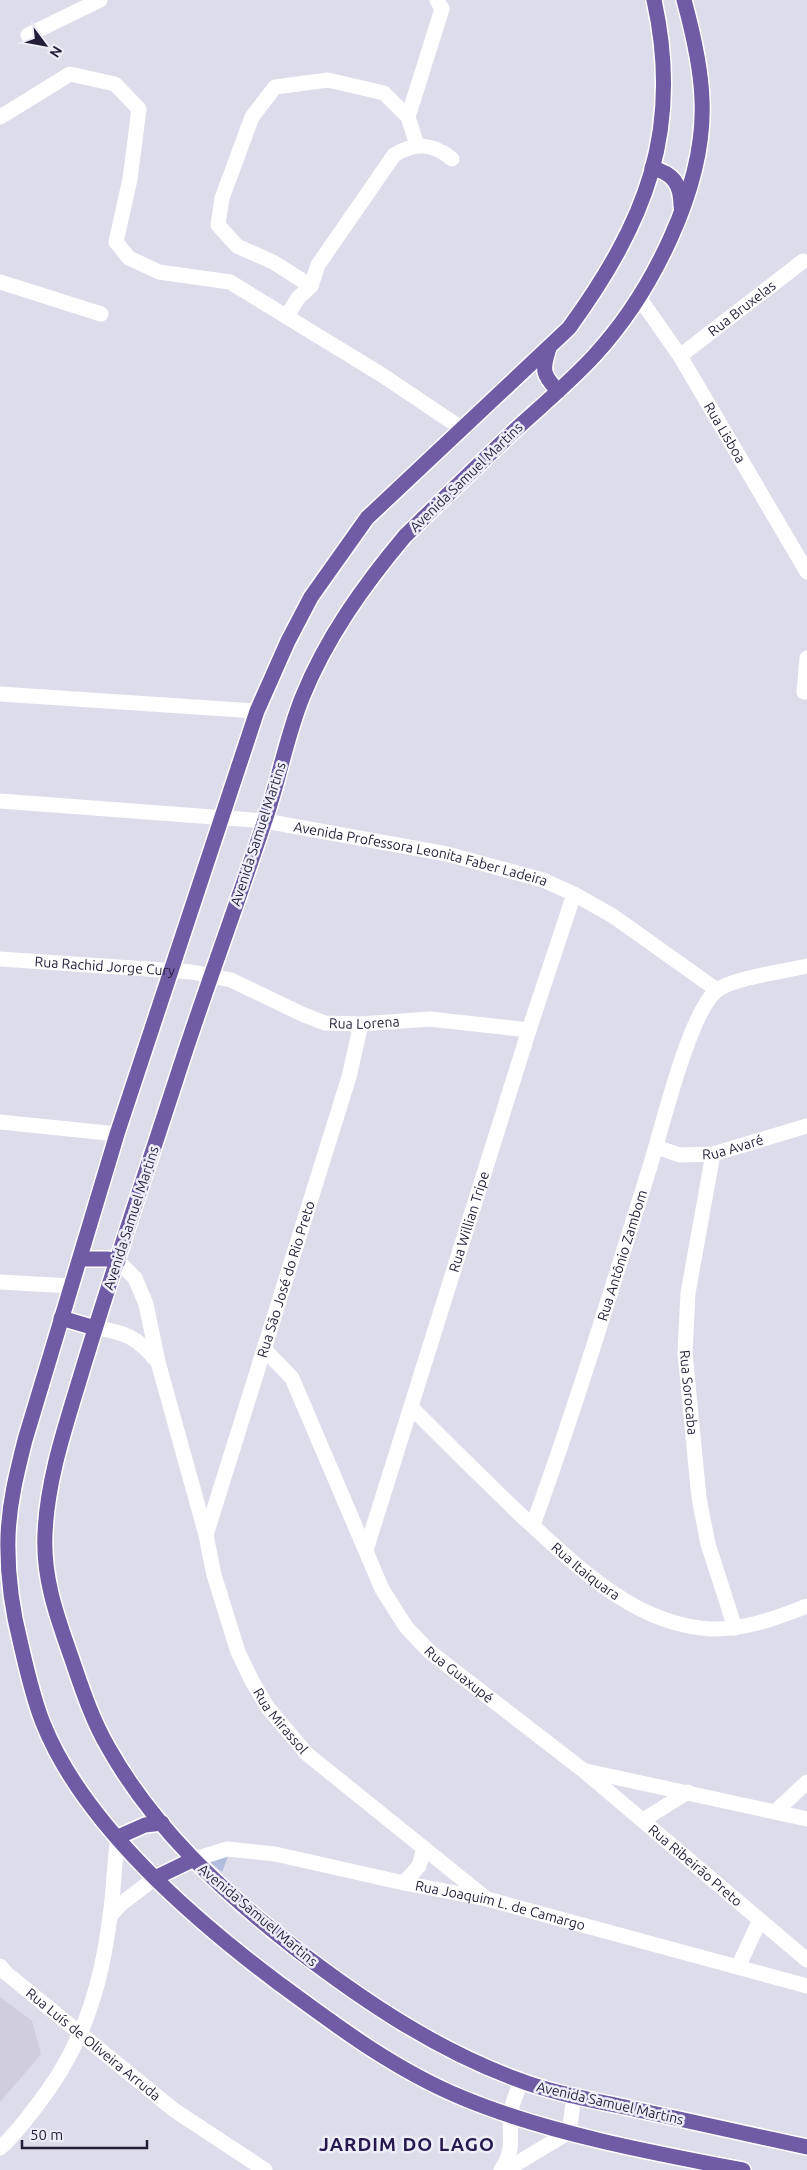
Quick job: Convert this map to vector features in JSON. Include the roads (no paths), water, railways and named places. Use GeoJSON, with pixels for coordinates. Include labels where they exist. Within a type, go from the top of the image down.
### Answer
{"type":"FeatureCollection","features":[{"type":"Feature","properties":{"kind":"main road"},"geometry":{"type":"LineString","coordinates":[[654,0],[663,39],[665,96],[660,132],[641,208],[620,249],[595,292],[569,328],[550,348],[461,428],[367,518],[311,597],[288,641],[257,711],[117,1134],[25,1440],[12,1491],[8,1536],[9,1576],[17,1630],[27,1673],[43,1724],[69,1775],[98,1814],[180,1904],[251,1963],[374,2050],[425,2080],[463,2098],[510,2115],[569,2132],[743,2170]]}},
{"type":"Feature","properties":{"kind":"main road","name":"Avenida Samuel Martins"},"geometry":{"type":"LineString","coordinates":[[684,0],[698,60],[702,101],[701,126],[693,173],[668,242],[638,296],[594,356],[405,536],[378,568],[347,613],[322,656],[302,698],[265,821],[210,975],[95,1328],[59,1449],[45,1527],[46,1574],[52,1603],[87,1706],[132,1786],[192,1860],[240,1904],[330,1975],[395,2020],[476,2063],[521,2082],[574,2096],[807,2147]]}},
{"type":"Feature","properties":{"kind":"main road"},"geometry":{"type":"LineString","coordinates":[[652,168],[666,171],[677,182],[681,195],[681,210]]}},
{"type":"Feature","properties":{"kind":"main road"},"geometry":{"type":"LineString","coordinates":[[550,348],[544,365],[545,377],[558,391]]}},
{"type":"Feature","properties":{"kind":"main road"},"geometry":{"type":"LineString","coordinates":[[80,1259],[100,1258],[118,1261]]}},
{"type":"Feature","properties":{"kind":"main road"},"geometry":{"type":"LineString","coordinates":[[61,1318],[95,1328]]}},
{"type":"Feature","properties":{"kind":"main road"},"geometry":{"type":"LineString","coordinates":[[118,1837],[137,1828],[162,1823]]}},
{"type":"Feature","properties":{"kind":"main road"},"geometry":{"type":"LineString","coordinates":[[155,1878],[192,1860]]}},
{"type":"Feature","properties":{"kind":"street"},"geometry":{"type":"LineString","coordinates":[[28,36],[100,0]]}},
{"type":"Feature","properties":{"kind":"street"},"geometry":{"type":"LineString","coordinates":[[408,117],[442,8],[437,0]]}},
{"type":"Feature","properties":{"kind":"street"},"geometry":{"type":"LineString","coordinates":[[0,117],[70,74],[115,84],[139,109],[130,179],[116,242],[128,258],[159,272],[230,282],[382,375],[461,428]]}},
{"type":"Feature","properties":{"kind":"street"},"geometry":{"type":"LineString","coordinates":[[311,286],[273,262],[237,246],[218,225],[222,198],[252,117],[275,87],[328,80],[384,93],[408,117],[418,145]]}},
{"type":"Feature","properties":{"kind":"street"},"geometry":{"type":"LineString","coordinates":[[287,316],[298,298],[311,286],[318,265],[394,155],[405,148],[418,145],[430,146],[442,151],[452,159]]}},
{"type":"Feature","properties":{"kind":"street","name":"Rua Bruxelas"},"geometry":{"type":"LineString","coordinates":[[680,356],[803,261]]}},
{"type":"Feature","properties":{"kind":"street"},"geometry":{"type":"LineString","coordinates":[[0,282],[101,314]]}},
{"type":"Feature","properties":{"kind":"street","name":"Rua Lisboa"},"geometry":{"type":"LineString","coordinates":[[638,296],[680,356],[807,572]]}},
{"type":"Feature","properties":{"kind":"street"},"geometry":{"type":"LineString","coordinates":[[804,692],[807,658]]}},
{"type":"Feature","properties":{"kind":"street"},"geometry":{"type":"LineString","coordinates":[[0,694],[257,711]]}},
{"type":"Feature","properties":{"kind":"street","name":"Avenida Professora Leonita Faber Ladeira"},"geometry":{"type":"LineString","coordinates":[[0,801],[265,821],[447,854],[542,880],[574,894],[613,916],[717,990]]}},
{"type":"Feature","properties":{"kind":"street","name":"Rua Willian Tripe"},"geometry":{"type":"LineString","coordinates":[[366,1550],[529,1030],[574,894]]}},
{"type":"Feature","properties":{"kind":"street","name":"Rua Rachid Jorge Cury"},"geometry":{"type":"LineString","coordinates":[[0,959],[173,969],[210,975]]}},
{"type":"Feature","properties":{"kind":"street"},"geometry":{"type":"LineString","coordinates":[[717,990],[743,980],[807,966]]}},
{"type":"Feature","properties":{"kind":"street","name":"Rua Lorena"},"geometry":{"type":"LineString","coordinates":[[210,975],[250,988],[314,1019],[338,1024],[430,1019],[529,1030]]}},
{"type":"Feature","properties":{"kind":"street","name":"Rua Antônio Zambom"},"geometry":{"type":"LineString","coordinates":[[533,1526],[570,1422],[692,1030],[702,1006],[717,990]]}},
{"type":"Feature","properties":{"kind":"street","name":"Rua São José do Rio Preto"},"geometry":{"type":"LineString","coordinates":[[206,1535],[349,1077],[361,1024]]}},
{"type":"Feature","properties":{"kind":"street"},"geometry":{"type":"LineString","coordinates":[[0,1122],[117,1134]]}},
{"type":"Feature","properties":{"kind":"street","name":"Rua Avaré"},"geometry":{"type":"LineString","coordinates":[[656,1147],[680,1155],[713,1154],[807,1126]]}},
{"type":"Feature","properties":{"kind":"street","name":"Rua Sorocaba"},"geometry":{"type":"LineString","coordinates":[[713,1154],[699,1221],[688,1293],[685,1353],[699,1498],[708,1544],[735,1628]]}},
{"type":"Feature","properties":{"kind":"street","name":"Rua Mirassol"},"geometry":{"type":"LineString","coordinates":[[118,1261],[130,1271],[140,1289],[186,1467],[206,1535],[214,1575],[238,1652],[252,1681],[268,1708],[307,1754],[488,1899]]}},
{"type":"Feature","properties":{"kind":"street"},"geometry":{"type":"LineString","coordinates":[[0,1282],[71,1286]]}},
{"type":"Feature","properties":{"kind":"street"},"geometry":{"type":"LineString","coordinates":[[95,1328],[113,1330],[135,1338],[158,1362]]}},
{"type":"Feature","properties":{"kind":"street","name":"Rua Guaxupé"},"geometry":{"type":"LineString","coordinates":[[264,1349],[292,1378],[382,1589],[406,1627],[430,1652],[583,1770],[807,1819]]}},
{"type":"Feature","properties":{"kind":"street","name":"Rua Itaiquara"},"geometry":{"type":"LineString","coordinates":[[411,1406],[480,1476],[585,1573],[620,1598],[639,1608],[681,1624],[711,1629],[735,1628],[780,1616],[807,1606]]}},
{"type":"Feature","properties":{"kind":"street","name":"Rua Ribeirão Preto"},"geometry":{"type":"LineString","coordinates":[[583,1770],[807,1960]]}},
{"type":"Feature","properties":{"kind":"street"},"geometry":{"type":"LineString","coordinates":[[776,1811],[807,1782]]}},
{"type":"Feature","properties":{"kind":"street"},"geometry":{"type":"LineString","coordinates":[[643,1820],[688,1792]]}},
{"type":"Feature","properties":{"kind":"street"},"geometry":{"type":"LineString","coordinates":[[0,2148],[44,2097],[66,2066],[82,2034],[93,2003],[110,1916],[113,1864],[118,1837]]}},
{"type":"Feature","properties":{"kind":"street"},"geometry":{"type":"LineString","coordinates":[[404,1884],[419,1866],[424,1848]]}},
{"type":"Feature","properties":{"kind":"street","name":"Rua Joaquim L. de Camargo"},"geometry":{"type":"LineString","coordinates":[[192,1860],[227,1849],[249,1850],[404,1884],[488,1899],[807,1986]]}},
{"type":"Feature","properties":{"kind":"street"},"geometry":{"type":"LineString","coordinates":[[110,1916],[121,1904],[155,1878]]}},
{"type":"Feature","properties":{"kind":"street"},"geometry":{"type":"LineString","coordinates":[[738,1967],[760,1920]]}},
{"type":"Feature","properties":{"kind":"street","name":"Rua Luís de Oliveira Arruda"},"geometry":{"type":"LineString","coordinates":[[2,1970],[174,2110],[266,2170]]}},
{"type":"Feature","properties":{"kind":"street"},"geometry":{"type":"LineString","coordinates":[[501,2170],[508,2161],[512,2146],[510,2115],[521,2082]]}},
{"type":"Feature","properties":{"kind":"street"},"geometry":{"type":"LineString","coordinates":[[506,2170],[569,2132],[574,2096]]}},
{"type":"Feature","properties":{"kind":"district","name":"JARDIM DO LAGO"},"geometry":{"type":"Point","coordinates":[407,2144]}}]}
